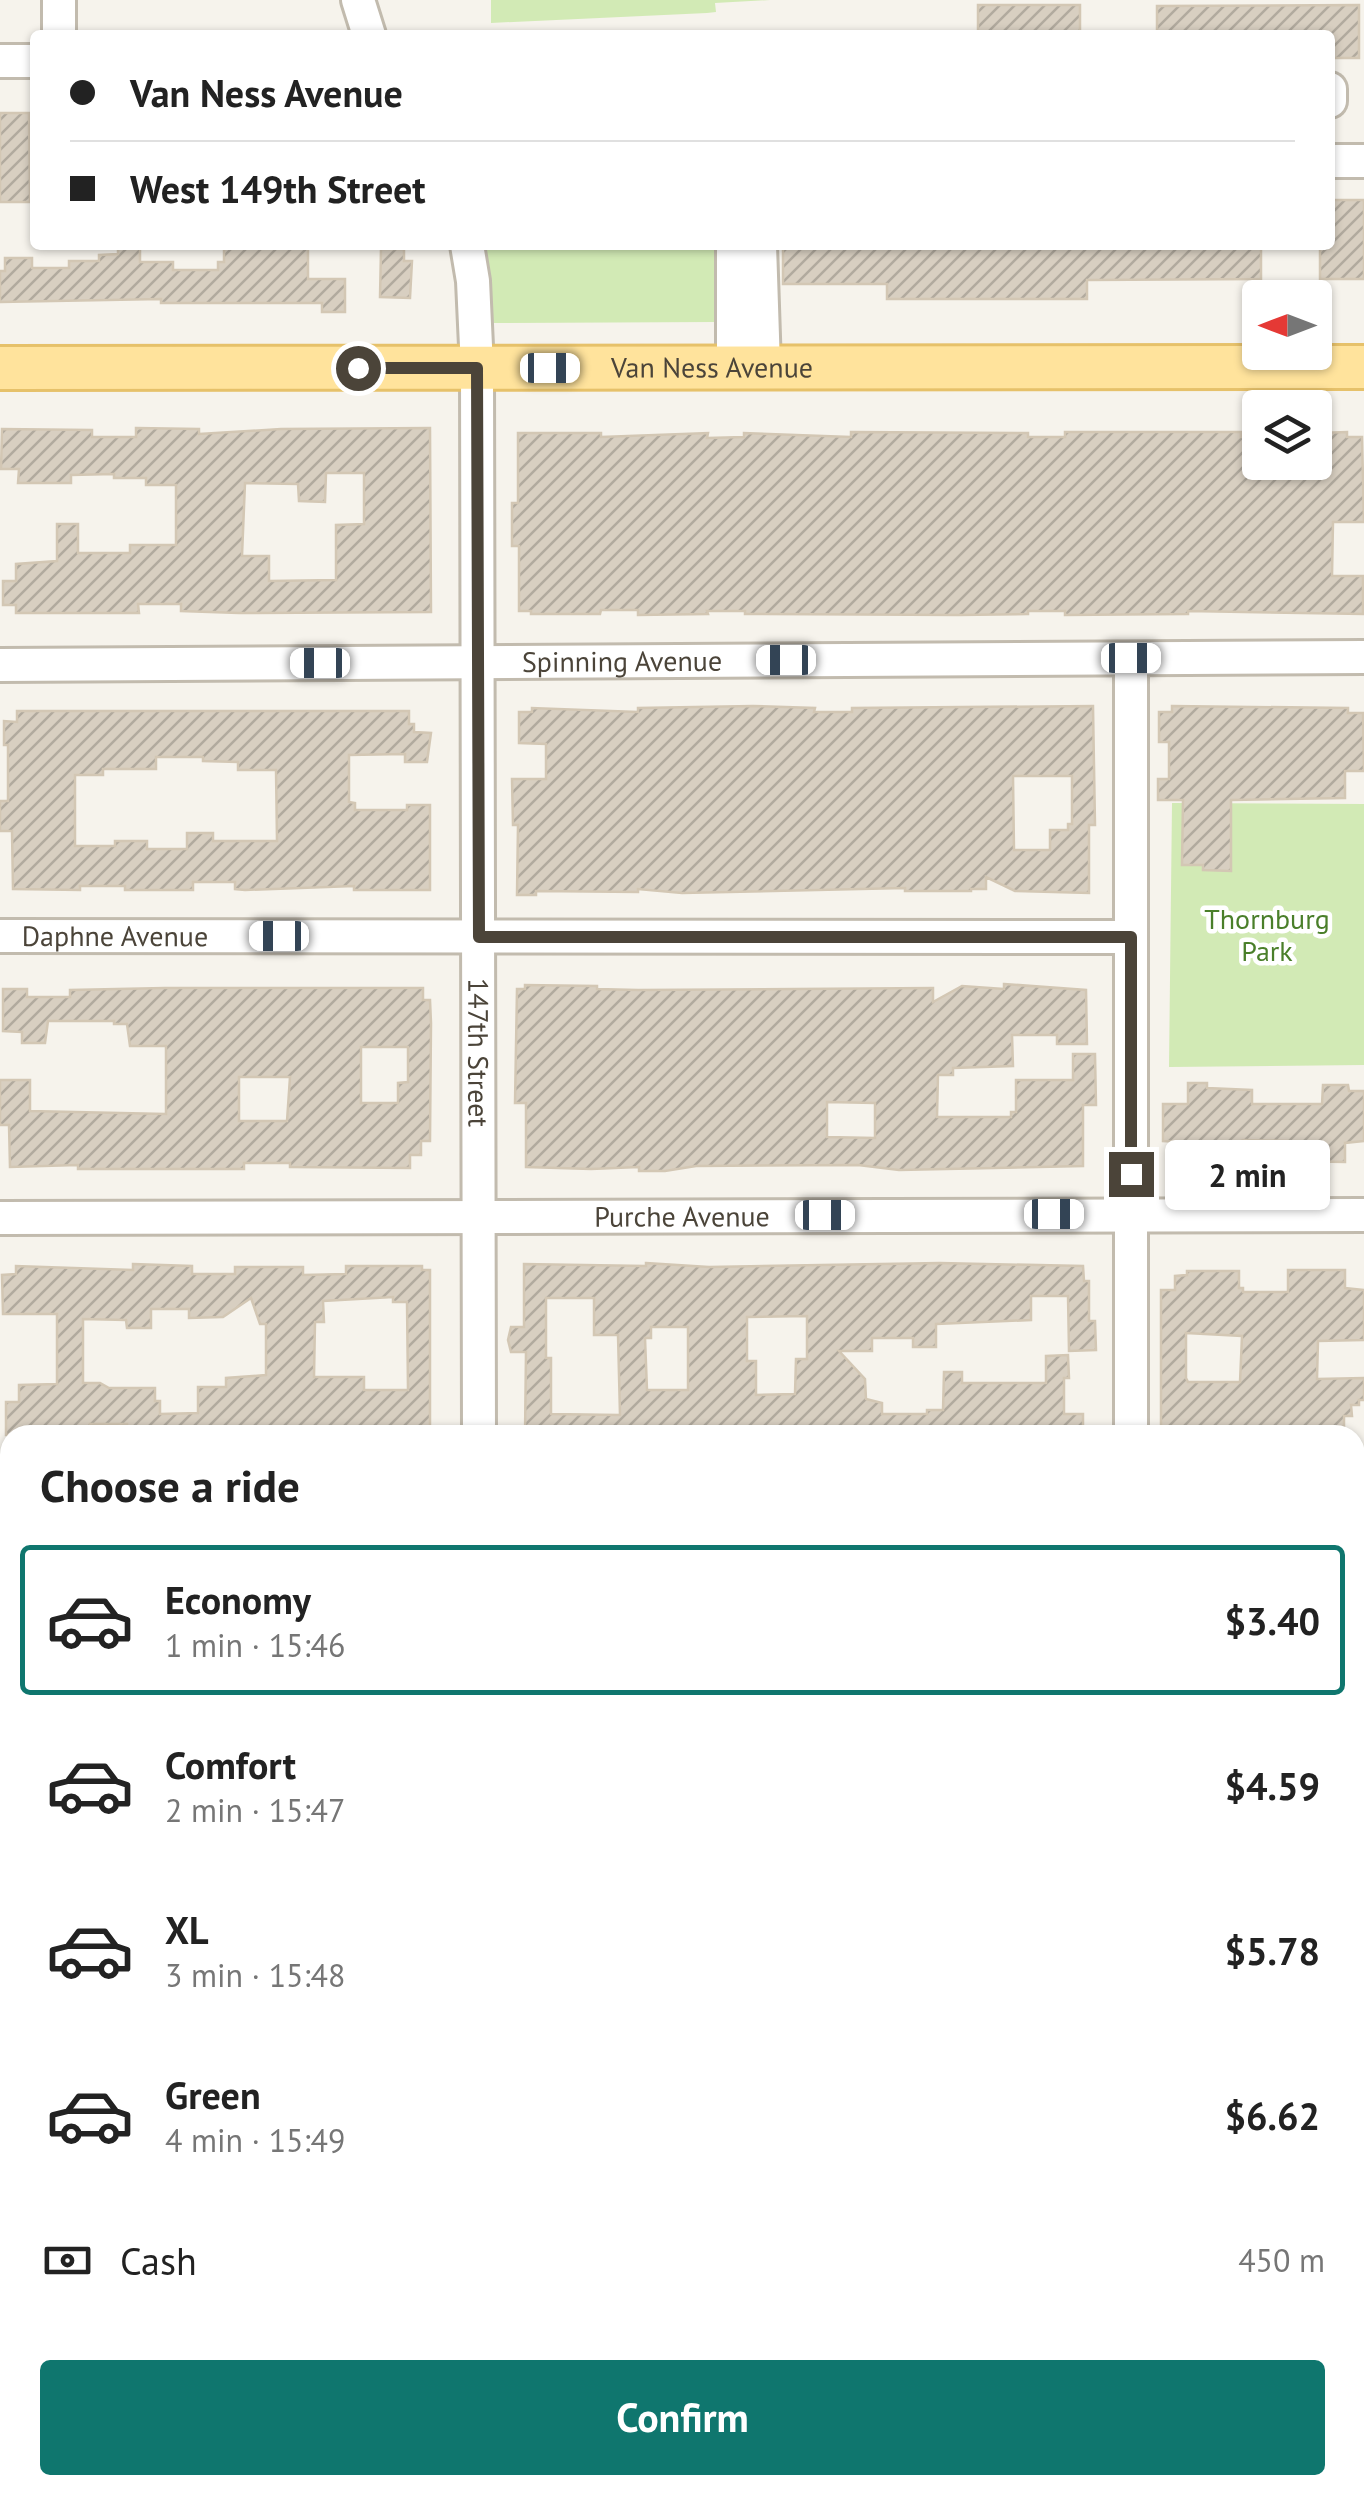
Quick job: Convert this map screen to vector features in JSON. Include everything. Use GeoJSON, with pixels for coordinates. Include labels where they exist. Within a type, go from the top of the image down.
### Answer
{"type":"FeatureCollection","features":[{"type":"Feature","properties":{"kind":"main road","name":"Van Ness Avenue"},"geometry":{"type":"LineString","coordinates":[[0,368],[1364,367]]}},
{"type":"Feature","properties":{"kind":"street"},"geometry":{"type":"LineString","coordinates":[[59,0],[60,30]]}},
{"type":"Feature","properties":{"kind":"street"},"geometry":{"type":"LineString","coordinates":[[358,0],[367,30]]}},
{"type":"Feature","properties":{"kind":"street"},"geometry":{"type":"LineString","coordinates":[[0,61],[30,61]]}},
{"type":"Feature","properties":{"kind":"street"},"geometry":{"type":"LineString","coordinates":[[1335,161],[1364,161]]}},
{"type":"Feature","properties":{"kind":"street","name":"147th Street"},"geometry":{"type":"LineString","coordinates":[[467,250],[474,281],[477,368],[479,1425]]}},
{"type":"Feature","properties":{"kind":"street"},"geometry":{"type":"LineString","coordinates":[[733,250],[748,367]]}},
{"type":"Feature","properties":{"kind":"street"},"geometry":{"type":"LineString","coordinates":[[748,367],[760,250]]}},
{"type":"Feature","properties":{"kind":"street","name":"Spinning Avenue"},"geometry":{"type":"LineString","coordinates":[[0,665],[1364,657]]}},
{"type":"Feature","properties":{"kind":"street"},"geometry":{"type":"LineString","coordinates":[[1131,658],[1131,1425]]}},
{"type":"Feature","properties":{"kind":"street","name":"Daphne Avenue"},"geometry":{"type":"LineString","coordinates":[[0,936],[1131,937]]}},
{"type":"Feature","properties":{"kind":"street","name":"Purche Avenue"},"geometry":{"type":"LineString","coordinates":[[0,1218],[1364,1214]]}},
{"type":"Feature","properties":{"kind":"green space"},"geometry":{"type":"Polygon","coordinates":[[[491,0],[770,0],[715,3],[716,12],[707,13],[491,23],[491,0]]]}},
{"type":"Feature","properties":{"kind":"green space"},"geometry":{"type":"Polygon","coordinates":[[[486,250],[716,250],[716,322],[487,323],[486,250]]]}},
{"type":"Feature","properties":{"kind":"green space","name":"Thornburg Park"},"geometry":{"type":"Polygon","coordinates":[[[1172,803],[1364,804],[1364,1065],[1169,1067],[1172,803]]]}},
{"type":"Feature","properties":{"kind":"building"},"geometry":{"type":"Polygon","coordinates":[[[978,5],[1080,5],[1080,30],[978,30],[978,5]]]}},
{"type":"Feature","properties":{"kind":"building"},"geometry":{"type":"Polygon","coordinates":[[[1359,5],[1359,58],[1335,58],[1335,30],[1157,30],[1157,6],[1359,5]]]}},
{"type":"Feature","properties":{"kind":"building"},"geometry":{"type":"Polygon","coordinates":[[[0,113],[29,113],[30,202],[0,202],[0,113]]]}},
{"type":"Feature","properties":{"kind":"building"},"geometry":{"type":"Polygon","coordinates":[[[1335,200],[1364,200],[1364,279],[1320,279],[1320,250],[1335,250],[1335,200]]]}},
{"type":"Feature","properties":{"kind":"building"},"geometry":{"type":"Polygon","coordinates":[[[118,250],[140,250],[140,262],[173,262],[173,270],[218,270],[218,262],[224,262],[224,250],[308,250],[308,279],[345,279],[345,312],[322,312],[322,303],[161,303],[161,299],[0,302],[0,271],[5,271],[5,258],[32,258],[32,268],[69,268],[69,261],[99,261],[99,255],[118,254],[118,250]]]}},
{"type":"Feature","properties":{"kind":"building"},"geometry":{"type":"Polygon","coordinates":[[[381,250],[404,250],[404,261],[412,261],[410,298],[380,297],[381,250]]]}},
{"type":"Feature","properties":{"kind":"building"},"geometry":{"type":"Polygon","coordinates":[[[783,250],[1261,250],[1261,279],[1087,280],[1087,299],[887,299],[887,284],[783,284],[783,250]]]}},
{"type":"Feature","properties":{"kind":"building"},"geometry":{"type":"Polygon","coordinates":[[[136,428],[199,429],[199,434],[430,428],[431,612],[239,613],[181,611],[181,604],[138,604],[139,613],[16,613],[16,605],[3,605],[3,581],[16,581],[16,564],[57,561],[57,524],[78,524],[78,553],[130,553],[130,545],[176,545],[176,485],[146,485],[146,478],[114,478],[114,474],[71,475],[71,483],[18,483],[19,469],[1,469],[2,429],[92,430],[92,437],[136,437],[136,428]],[[326,473],[325,502],[299,501],[298,484],[245,483],[242,556],[269,556],[269,581],[336,580],[336,525],[364,524],[364,473],[326,473]]]}},
{"type":"Feature","properties":{"kind":"building"},"geometry":{"type":"Polygon","coordinates":[[[851,432],[1028,433],[1028,437],[1065,437],[1065,432],[1241,432],[1242,480],[1332,480],[1332,433],[1362,437],[1364,522],[1333,522],[1332,576],[1363,576],[1363,614],[707,611],[708,614],[638,615],[638,610],[601,610],[600,614],[519,611],[519,546],[512,546],[512,503],[518,503],[518,433],[601,433],[601,437],[708,433],[707,438],[744,437],[744,433],[851,437],[851,432]]]}},
{"type":"Feature","properties":{"kind":"building"},"geometry":{"type":"Polygon","coordinates":[[[753,706],[852,712],[852,708],[1093,706],[1095,825],[1089,825],[1089,893],[1015,891],[986,877],[986,889],[971,891],[905,888],[682,893],[638,889],[536,891],[536,895],[517,895],[518,825],[513,825],[512,779],[546,779],[546,744],[519,743],[519,712],[532,712],[532,708],[638,712],[638,708],[753,706]],[[1013,776],[1014,850],[1050,850],[1050,830],[1068,830],[1068,824],[1072,824],[1072,776],[1013,776]]]}},
{"type":"Feature","properties":{"kind":"building"},"geometry":{"type":"Polygon","coordinates":[[[1172,706],[1348,708],[1348,713],[1363,713],[1364,771],[1345,771],[1345,798],[1231,800],[1231,871],[1182,865],[1183,800],[1158,800],[1158,779],[1169,779],[1169,742],[1159,742],[1159,712],[1172,712],[1172,706]]]}},
{"type":"Feature","properties":{"kind":"building"},"geometry":{"type":"Polygon","coordinates":[[[17,711],[409,711],[409,724],[414,724],[414,732],[431,733],[427,762],[405,762],[405,754],[349,755],[349,802],[355,803],[355,810],[407,810],[407,805],[430,805],[430,890],[354,890],[354,886],[245,890],[235,889],[235,882],[193,882],[193,890],[125,890],[125,886],[13,889],[12,831],[0,831],[0,801],[8,801],[4,721],[17,722],[17,711]],[[156,757],[156,769],[103,769],[103,775],[75,775],[75,846],[147,841],[147,849],[187,849],[187,833],[213,833],[213,841],[277,841],[276,770],[238,770],[238,762],[203,761],[203,757],[156,757]]]}},
{"type":"Feature","properties":{"kind":"building"},"geometry":{"type":"Polygon","coordinates":[[[1004,984],[1086,990],[1087,1044],[1057,1044],[1057,1035],[1012,1035],[1013,1066],[953,1068],[953,1075],[938,1075],[937,1117],[1011,1117],[1011,1112],[1016,1112],[1016,1080],[1073,1080],[1073,1054],[1095,1054],[1096,1105],[1083,1105],[1083,1166],[899,1170],[858,1165],[696,1166],[665,1171],[639,1171],[639,1167],[526,1167],[526,1103],[515,1103],[517,989],[525,989],[525,985],[638,990],[933,988],[933,1002],[962,986],[1004,989],[1004,984]],[[827,1102],[827,1137],[875,1138],[875,1103],[827,1102]]]}},
{"type":"Feature","properties":{"kind":"building"},"geometry":{"type":"Polygon","coordinates":[[[423,988],[423,1000],[430,1000],[430,1141],[421,1141],[421,1155],[410,1155],[410,1168],[290,1167],[290,1163],[244,1163],[244,1169],[10,1167],[9,1125],[0,1125],[0,1080],[30,1080],[30,1111],[166,1114],[166,1046],[130,1046],[127,1024],[48,1021],[45,1043],[22,1043],[22,1032],[3,1031],[3,989],[27,989],[27,997],[70,997],[70,990],[423,988]],[[361,1047],[361,1103],[398,1103],[398,1083],[408,1082],[408,1047],[361,1047]],[[239,1077],[239,1121],[287,1121],[290,1077],[239,1077]]]}},
{"type":"Feature","properties":{"kind":"building"},"geometry":{"type":"Polygon","coordinates":[[[1188,1083],[1252,1090],[1252,1104],[1322,1104],[1323,1085],[1348,1085],[1349,1091],[1364,1091],[1364,1141],[1345,1143],[1345,1162],[1288,1161],[1288,1141],[1243,1140],[1239,1142],[1239,1160],[1183,1160],[1183,1142],[1163,1141],[1163,1104],[1188,1104],[1188,1083]]]}},
{"type":"Feature","properties":{"kind":"building"},"geometry":{"type":"Polygon","coordinates":[[[133,1264],[192,1266],[192,1274],[235,1274],[235,1267],[303,1267],[303,1275],[346,1274],[346,1266],[422,1266],[422,1270],[430,1270],[430,1425],[6,1425],[6,1402],[19,1402],[19,1385],[57,1384],[57,1314],[3,1314],[2,1275],[16,1274],[16,1266],[133,1270],[133,1264]],[[393,1297],[323,1301],[324,1322],[315,1322],[314,1377],[364,1377],[364,1390],[408,1390],[407,1302],[393,1302],[393,1297]],[[251,1298],[223,1317],[189,1318],[189,1309],[151,1309],[151,1328],[127,1328],[126,1320],[83,1319],[83,1383],[100,1383],[109,1388],[155,1388],[160,1414],[198,1413],[198,1387],[226,1387],[226,1378],[266,1375],[266,1324],[260,1324],[251,1298]]]}},
{"type":"Feature","properties":{"kind":"building"},"geometry":{"type":"Polygon","coordinates":[[[524,1264],[1083,1266],[1084,1281],[1089,1281],[1089,1321],[1095,1321],[1096,1350],[1069,1351],[1068,1296],[1031,1296],[1031,1320],[936,1324],[936,1347],[913,1347],[913,1338],[872,1338],[872,1351],[839,1351],[865,1379],[866,1399],[882,1403],[882,1414],[943,1410],[944,1372],[962,1372],[962,1383],[1046,1383],[1046,1356],[1068,1355],[1064,1414],[1083,1414],[1083,1425],[525,1425],[526,1352],[511,1352],[508,1340],[511,1327],[524,1327],[524,1264]],[[546,1298],[551,1414],[620,1415],[618,1335],[594,1335],[594,1298],[546,1298]],[[807,1316],[747,1317],[747,1361],[756,1361],[756,1395],[795,1394],[796,1359],[807,1359],[807,1316]],[[651,1327],[651,1338],[645,1338],[647,1390],[688,1390],[688,1327],[651,1327]]]}},
{"type":"Feature","properties":{"kind":"building"},"geometry":{"type":"Polygon","coordinates":[[[1288,1270],[1345,1270],[1345,1288],[1364,1290],[1364,1340],[1318,1341],[1317,1379],[1364,1378],[1364,1400],[1351,1405],[1352,1416],[1344,1416],[1344,1425],[1161,1425],[1161,1290],[1175,1290],[1175,1276],[1187,1275],[1187,1271],[1239,1271],[1239,1288],[1243,1292],[1288,1292],[1288,1270]],[[1186,1333],[1188,1382],[1240,1382],[1242,1336],[1186,1333]]]}},
{"type":"Feature","properties":{"kind":"route"},"geometry":{"type":"LineString","coordinates":[[358,368],[477,368],[479,937],[1131,937],[1131,1174]]}}]}
